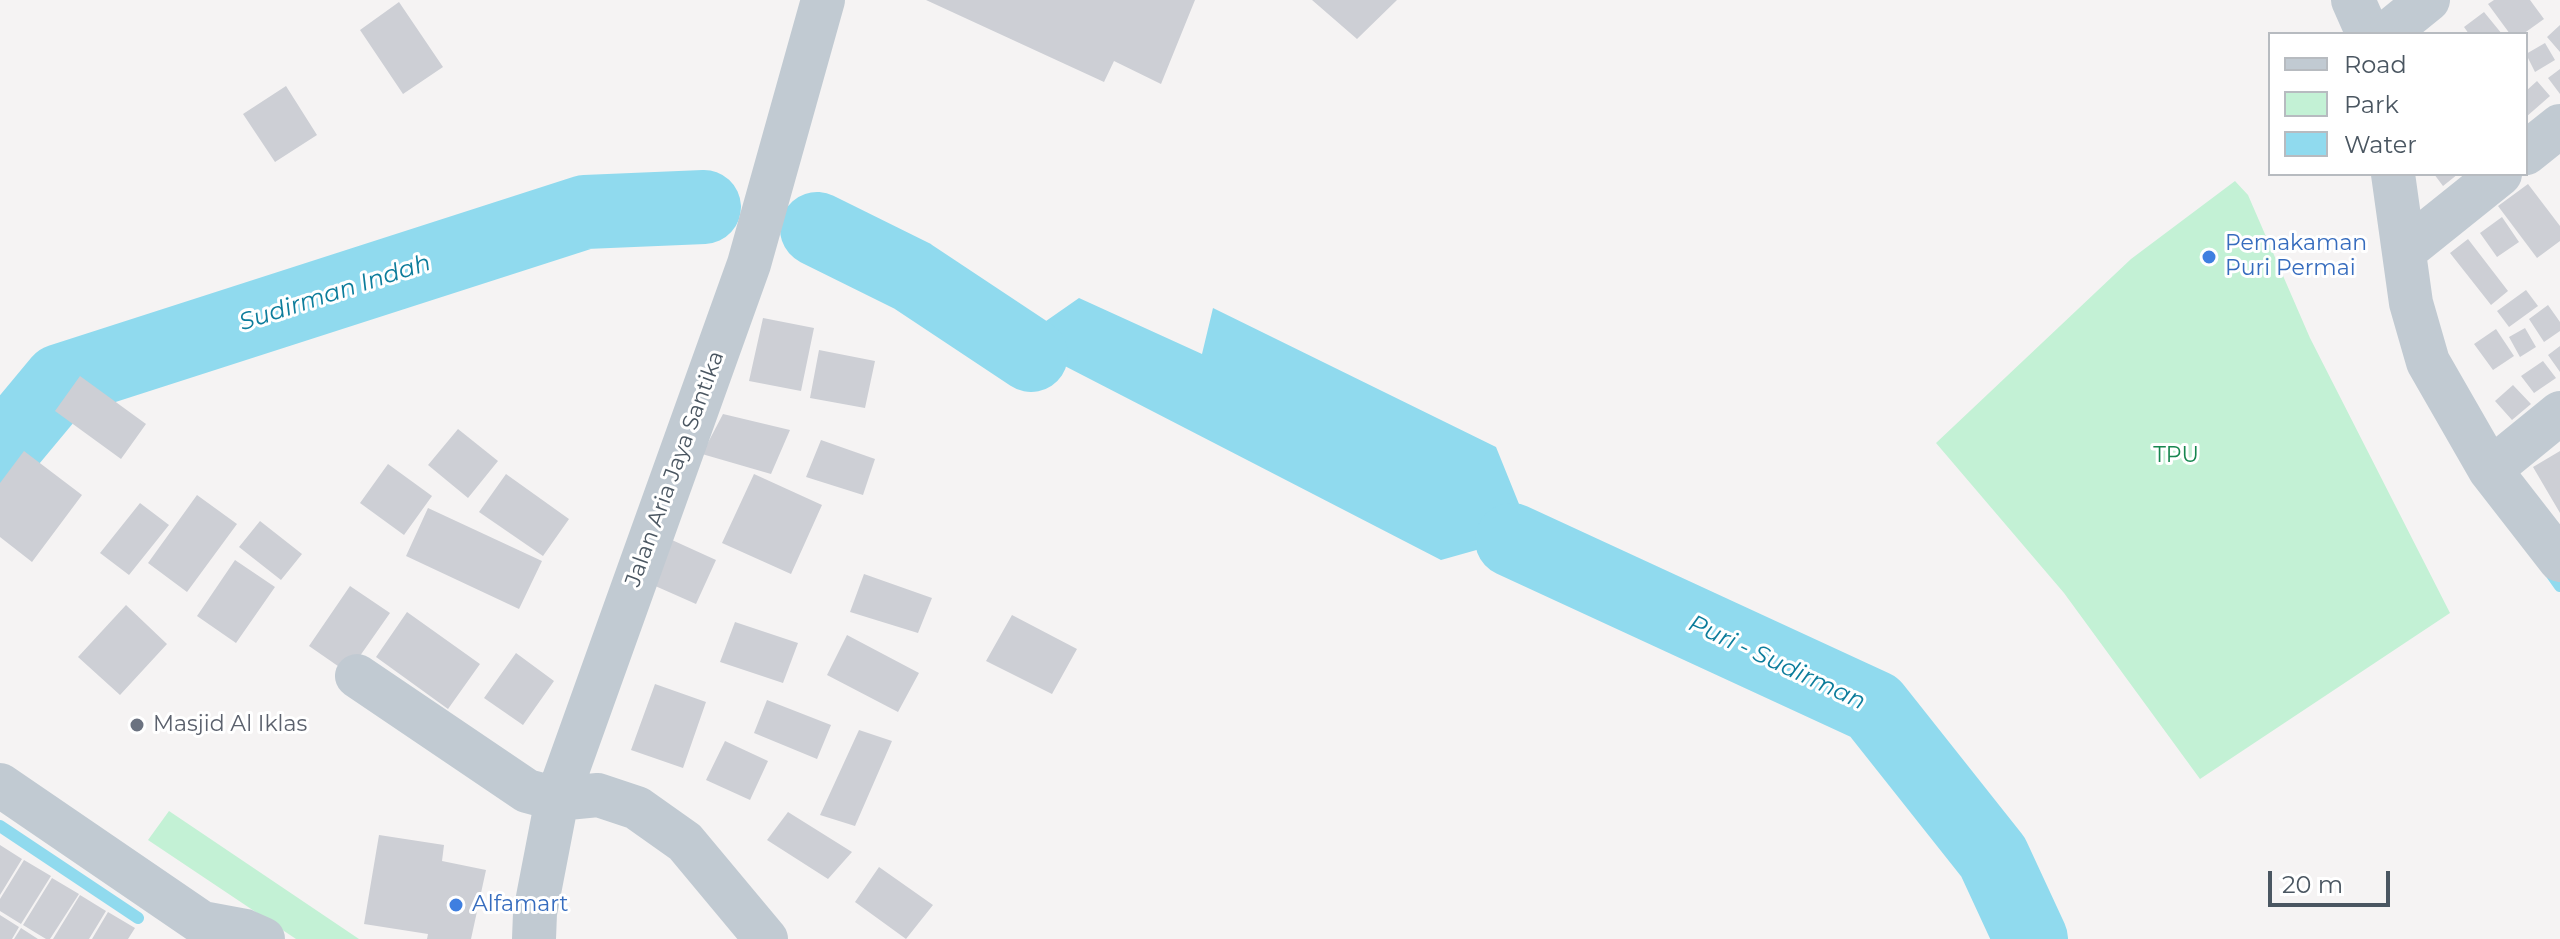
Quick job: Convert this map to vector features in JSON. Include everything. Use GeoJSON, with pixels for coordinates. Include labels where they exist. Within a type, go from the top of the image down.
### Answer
{"type":"FeatureCollection","features":[{"type":"Feature","properties":{"kind":"street","name":"Jalan Aria Jaya Santika"},"geometry":{"type":"LineString","coordinates":[[534,939],[535,913],[557,799],[749,264],[823,0]]}},
{"type":"Feature","properties":{"kind":"street"},"geometry":{"type":"LineString","coordinates":[[2353,0],[2367,32]]}},
{"type":"Feature","properties":{"kind":"street"},"geometry":{"type":"LineString","coordinates":[[2388,32],[2428,0]]}},
{"type":"Feature","properties":{"kind":"street"},"geometry":{"type":"LineString","coordinates":[[2528,151],[2560,126]]}},
{"type":"Feature","properties":{"kind":"street"},"geometry":{"type":"LineString","coordinates":[[2393,176],[2411,303],[2428,362],[2490,470],[2560,560]]}},
{"type":"Feature","properties":{"kind":"street"},"geometry":{"type":"LineString","coordinates":[[2404,251],[2498,176]]}},
{"type":"Feature","properties":{"kind":"street"},"geometry":{"type":"LineString","coordinates":[[2490,470],[2560,413]]}},
{"type":"Feature","properties":{"kind":"street"},"geometry":{"type":"LineString","coordinates":[[357,676],[527,791],[557,799],[598,795],[637,808],[685,842],[766,939]]}},
{"type":"Feature","properties":{"kind":"street"},"geometry":{"type":"LineString","coordinates":[[0,785],[205,931],[245,931],[263,939]]}},
{"type":"Feature","properties":{"kind":"green space","name":"TPU"},"geometry":{"type":"Polygon","coordinates":[[[2235,181],[2248,195],[2310,338],[2450,613],[2200,779],[2064,593],[1936,443],[2131,259],[2235,181]]]}},
{"type":"Feature","properties":{"kind":"green space"},"geometry":{"type":"Polygon","coordinates":[[[169,811],[359,939],[296,939],[148,840],[169,811]]]}},
{"type":"Feature","properties":{"kind":"water"},"geometry":{"type":"Polygon","coordinates":[[[1079,298],[1202,354],[1213,308],[1496,447],[1519,504],[1512,540],[1441,560],[1057,362],[1031,355],[1036,328],[1079,298]]]}},
{"type":"Feature","properties":{"kind":"building"},"geometry":{"type":"Polygon","coordinates":[[[926,0],[1195,0],[1161,84],[1114,61],[1104,82],[926,0]]]}},
{"type":"Feature","properties":{"kind":"building"},"geometry":{"type":"Polygon","coordinates":[[[1312,0],[1397,0],[1357,39],[1312,0]]]}},
{"type":"Feature","properties":{"kind":"building"},"geometry":{"type":"Polygon","coordinates":[[[2494,0],[2530,0],[2544,19],[2526,32],[2509,32],[2488,4],[2494,0]]]}},
{"type":"Feature","properties":{"kind":"building"},"geometry":{"type":"Polygon","coordinates":[[[399,2],[443,67],[403,94],[360,30],[399,2]]]}},
{"type":"Feature","properties":{"kind":"building"},"geometry":{"type":"Polygon","coordinates":[[[2484,12],[2500,32],[2468,32],[2464,27],[2484,12]]]}},
{"type":"Feature","properties":{"kind":"building"},"geometry":{"type":"Polygon","coordinates":[[[2560,25],[2560,52],[2547,37],[2560,25]]]}},
{"type":"Feature","properties":{"kind":"building"},"geometry":{"type":"Polygon","coordinates":[[[2545,43],[2555,60],[2535,72],[2528,53],[2545,43]]]}},
{"type":"Feature","properties":{"kind":"building"},"geometry":{"type":"Polygon","coordinates":[[[2560,69],[2560,94],[2548,78],[2560,69]]]}},
{"type":"Feature","properties":{"kind":"building"},"geometry":{"type":"Polygon","coordinates":[[[2537,81],[2550,96],[2528,115],[2528,89],[2537,81]]]}},
{"type":"Feature","properties":{"kind":"building"},"geometry":{"type":"Polygon","coordinates":[[[286,86],[317,135],[275,162],[243,114],[286,86]]]}},
{"type":"Feature","properties":{"kind":"building"},"geometry":{"type":"Polygon","coordinates":[[[2436,176],[2456,176],[2443,186],[2436,176]]]}},
{"type":"Feature","properties":{"kind":"building"},"geometry":{"type":"Polygon","coordinates":[[[2528,184],[2560,226],[2560,241],[2537,258],[2498,206],[2528,184]]]}},
{"type":"Feature","properties":{"kind":"building"},"geometry":{"type":"Polygon","coordinates":[[[2502,217],[2519,242],[2497,257],[2480,233],[2502,217]]]}},
{"type":"Feature","properties":{"kind":"building"},"geometry":{"type":"Polygon","coordinates":[[[2468,239],[2508,291],[2491,305],[2450,253],[2468,239]]]}},
{"type":"Feature","properties":{"kind":"building"},"geometry":{"type":"Polygon","coordinates":[[[2526,290],[2538,306],[2509,327],[2497,311],[2526,290]]]}},
{"type":"Feature","properties":{"kind":"building"},"geometry":{"type":"Polygon","coordinates":[[[2548,305],[2560,322],[2560,331],[2544,342],[2529,319],[2548,305]]]}},
{"type":"Feature","properties":{"kind":"building"},"geometry":{"type":"Polygon","coordinates":[[[763,318],[814,328],[801,391],[749,381],[763,318]]]}},
{"type":"Feature","properties":{"kind":"building"},"geometry":{"type":"Polygon","coordinates":[[[2525,328],[2536,347],[2520,357],[2509,337],[2525,328]]]}},
{"type":"Feature","properties":{"kind":"building"},"geometry":{"type":"Polygon","coordinates":[[[2496,329],[2514,356],[2493,370],[2474,344],[2496,329]]]}},
{"type":"Feature","properties":{"kind":"building"},"geometry":{"type":"Polygon","coordinates":[[[2560,346],[2560,372],[2548,355],[2560,346]]]}},
{"type":"Feature","properties":{"kind":"building"},"geometry":{"type":"Polygon","coordinates":[[[819,350],[875,361],[865,408],[810,398],[819,350]]]}},
{"type":"Feature","properties":{"kind":"building"},"geometry":{"type":"Polygon","coordinates":[[[2543,361],[2556,378],[2534,393],[2521,376],[2543,361]]]}},
{"type":"Feature","properties":{"kind":"building"},"geometry":{"type":"Polygon","coordinates":[[[80,376],[146,424],[121,459],[55,411],[80,376]]]}},
{"type":"Feature","properties":{"kind":"building"},"geometry":{"type":"Polygon","coordinates":[[[2513,385],[2531,404],[2512,420],[2495,401],[2513,385]]]}},
{"type":"Feature","properties":{"kind":"building"},"geometry":{"type":"Polygon","coordinates":[[[723,414],[790,430],[771,474],[702,454],[723,414]]]}},
{"type":"Feature","properties":{"kind":"building"},"geometry":{"type":"Polygon","coordinates":[[[458,429],[498,461],[468,498],[428,465],[458,429]]]}},
{"type":"Feature","properties":{"kind":"building"},"geometry":{"type":"Polygon","coordinates":[[[821,440],[875,459],[863,495],[806,477],[821,440]]]}},
{"type":"Feature","properties":{"kind":"building"},"geometry":{"type":"Polygon","coordinates":[[[24,451],[82,495],[32,562],[0,537],[0,483],[24,451]]]}},
{"type":"Feature","properties":{"kind":"building"},"geometry":{"type":"Polygon","coordinates":[[[2560,451],[2560,513],[2533,467],[2560,451]]]}},
{"type":"Feature","properties":{"kind":"building"},"geometry":{"type":"Polygon","coordinates":[[[388,464],[432,496],[404,535],[360,503],[388,464]]]}},
{"type":"Feature","properties":{"kind":"building"},"geometry":{"type":"Polygon","coordinates":[[[506,474],[569,519],[543,556],[479,512],[506,474]]]}},
{"type":"Feature","properties":{"kind":"building"},"geometry":{"type":"Polygon","coordinates":[[[754,474],[822,505],[791,574],[722,543],[754,474]]]}},
{"type":"Feature","properties":{"kind":"building"},"geometry":{"type":"Polygon","coordinates":[[[197,495],[237,524],[187,592],[148,563],[197,495]]]}},
{"type":"Feature","properties":{"kind":"building"},"geometry":{"type":"Polygon","coordinates":[[[140,503],[169,525],[129,575],[100,553],[140,503]]]}},
{"type":"Feature","properties":{"kind":"building"},"geometry":{"type":"Polygon","coordinates":[[[428,508],[542,561],[519,609],[406,556],[428,508]]]}},
{"type":"Feature","properties":{"kind":"building"},"geometry":{"type":"Polygon","coordinates":[[[260,521],[302,554],[281,580],[239,547],[260,521]]]}},
{"type":"Feature","properties":{"kind":"building"},"geometry":{"type":"Polygon","coordinates":[[[672,540],[716,560],[696,604],[653,585],[672,540]]]}},
{"type":"Feature","properties":{"kind":"building"},"geometry":{"type":"Polygon","coordinates":[[[235,560],[275,587],[236,643],[197,616],[235,560]]]}},
{"type":"Feature","properties":{"kind":"building"},"geometry":{"type":"Polygon","coordinates":[[[864,574],[932,598],[918,633],[850,612],[864,574]]]}},
{"type":"Feature","properties":{"kind":"building"},"geometry":{"type":"Polygon","coordinates":[[[350,586],[390,613],[348,673],[309,646],[350,586]]]}},
{"type":"Feature","properties":{"kind":"building"},"geometry":{"type":"Polygon","coordinates":[[[126,605],[167,644],[120,695],[78,657],[126,605]]]}},
{"type":"Feature","properties":{"kind":"building"},"geometry":{"type":"Polygon","coordinates":[[[407,612],[480,664],[448,709],[376,657],[407,612]]]}},
{"type":"Feature","properties":{"kind":"building"},"geometry":{"type":"Polygon","coordinates":[[[1012,615],[1077,649],[1052,694],[986,661],[1012,615]]]}},
{"type":"Feature","properties":{"kind":"building"},"geometry":{"type":"Polygon","coordinates":[[[735,622],[798,643],[783,683],[720,662],[735,622]]]}},
{"type":"Feature","properties":{"kind":"building"},"geometry":{"type":"Polygon","coordinates":[[[847,635],[919,673],[898,712],[827,675],[847,635]]]}},
{"type":"Feature","properties":{"kind":"building"},"geometry":{"type":"Polygon","coordinates":[[[516,653],[554,681],[523,725],[484,698],[516,653]]]}},
{"type":"Feature","properties":{"kind":"building"},"geometry":{"type":"Polygon","coordinates":[[[655,684],[706,702],[683,768],[631,750],[655,684]]]}},
{"type":"Feature","properties":{"kind":"building"},"geometry":{"type":"Polygon","coordinates":[[[767,700],[831,725],[817,759],[754,733],[767,700]]]}},
{"type":"Feature","properties":{"kind":"building"},"geometry":{"type":"Polygon","coordinates":[[[859,730],[892,741],[855,826],[820,815],[859,730]]]}},
{"type":"Feature","properties":{"kind":"building"},"geometry":{"type":"Polygon","coordinates":[[[725,741],[768,761],[750,800],[706,780],[725,741]]]}},
{"type":"Feature","properties":{"kind":"building"},"geometry":{"type":"Polygon","coordinates":[[[788,812],[852,852],[828,879],[767,840],[788,812]]]}},
{"type":"Feature","properties":{"kind":"building"},"geometry":{"type":"Polygon","coordinates":[[[379,835],[444,845],[442,861],[486,870],[471,939],[427,939],[428,934],[364,924],[379,835]]]}},
{"type":"Feature","properties":{"kind":"building"},"geometry":{"type":"Polygon","coordinates":[[[0,845],[22,859],[0,895],[0,845]]]}},
{"type":"Feature","properties":{"kind":"building"},"geometry":{"type":"Polygon","coordinates":[[[24,860],[51,876],[21,924],[0,911],[0,899],[24,860]]]}},
{"type":"Feature","properties":{"kind":"building"},"geometry":{"type":"Polygon","coordinates":[[[879,867],[933,905],[906,939],[855,902],[879,867]]]}},
{"type":"Feature","properties":{"kind":"building"},"geometry":{"type":"Polygon","coordinates":[[[52,878],[79,894],[50,939],[46,939],[23,925],[52,878]]]}},
{"type":"Feature","properties":{"kind":"building"},"geometry":{"type":"Polygon","coordinates":[[[80,895],[106,911],[89,939],[53,939],[80,895]]]}},
{"type":"Feature","properties":{"kind":"building"},"geometry":{"type":"Polygon","coordinates":[[[108,912],[135,928],[128,939],[92,939],[108,912]]]}},
{"type":"Feature","properties":{"kind":"building"},"geometry":{"type":"Polygon","coordinates":[[[0,915],[19,927],[12,939],[0,939],[0,915]]]}},
{"type":"Feature","properties":{"kind":"building"},"geometry":{"type":"Polygon","coordinates":[[[21,928],[38,939],[14,939],[21,928]]]}},
{"type":"Feature","properties":{"kind":"waterway","name":"Sudirman Indah"},"geometry":{"type":"LineString","coordinates":[[0,453],[60,381],[585,212],[704,207]]}},
{"type":"Feature","properties":{"kind":"waterway","name":"Sudirman Indah"},"geometry":{"type":"LineString","coordinates":[[817,229],[912,276],[1031,355]]}},
{"type":"Feature","properties":{"kind":"waterway","name":"Puri - Sudirman"},"geometry":{"type":"LineString","coordinates":[[1512,540],[1874,707],[1993,857],[2031,939]]}},
{"type":"Feature","properties":{"kind":"waterway"},"geometry":{"type":"LineString","coordinates":[[2548,569],[2560,586]]}},
{"type":"Feature","properties":{"kind":"waterway"},"geometry":{"type":"LineString","coordinates":[[0,826],[138,918]]}},
{"type":"Feature","properties":{"kind":"place","name":"Pemakaman Puri Permai"},"geometry":{"type":"Point","coordinates":[2209,257]}},
{"type":"Feature","properties":{"kind":"place","name":"Masjid Al Iklas"},"geometry":{"type":"Point","coordinates":[137,725]}},
{"type":"Feature","properties":{"kind":"place","name":"Alfamart"},"geometry":{"type":"Point","coordinates":[456,905]}}]}
